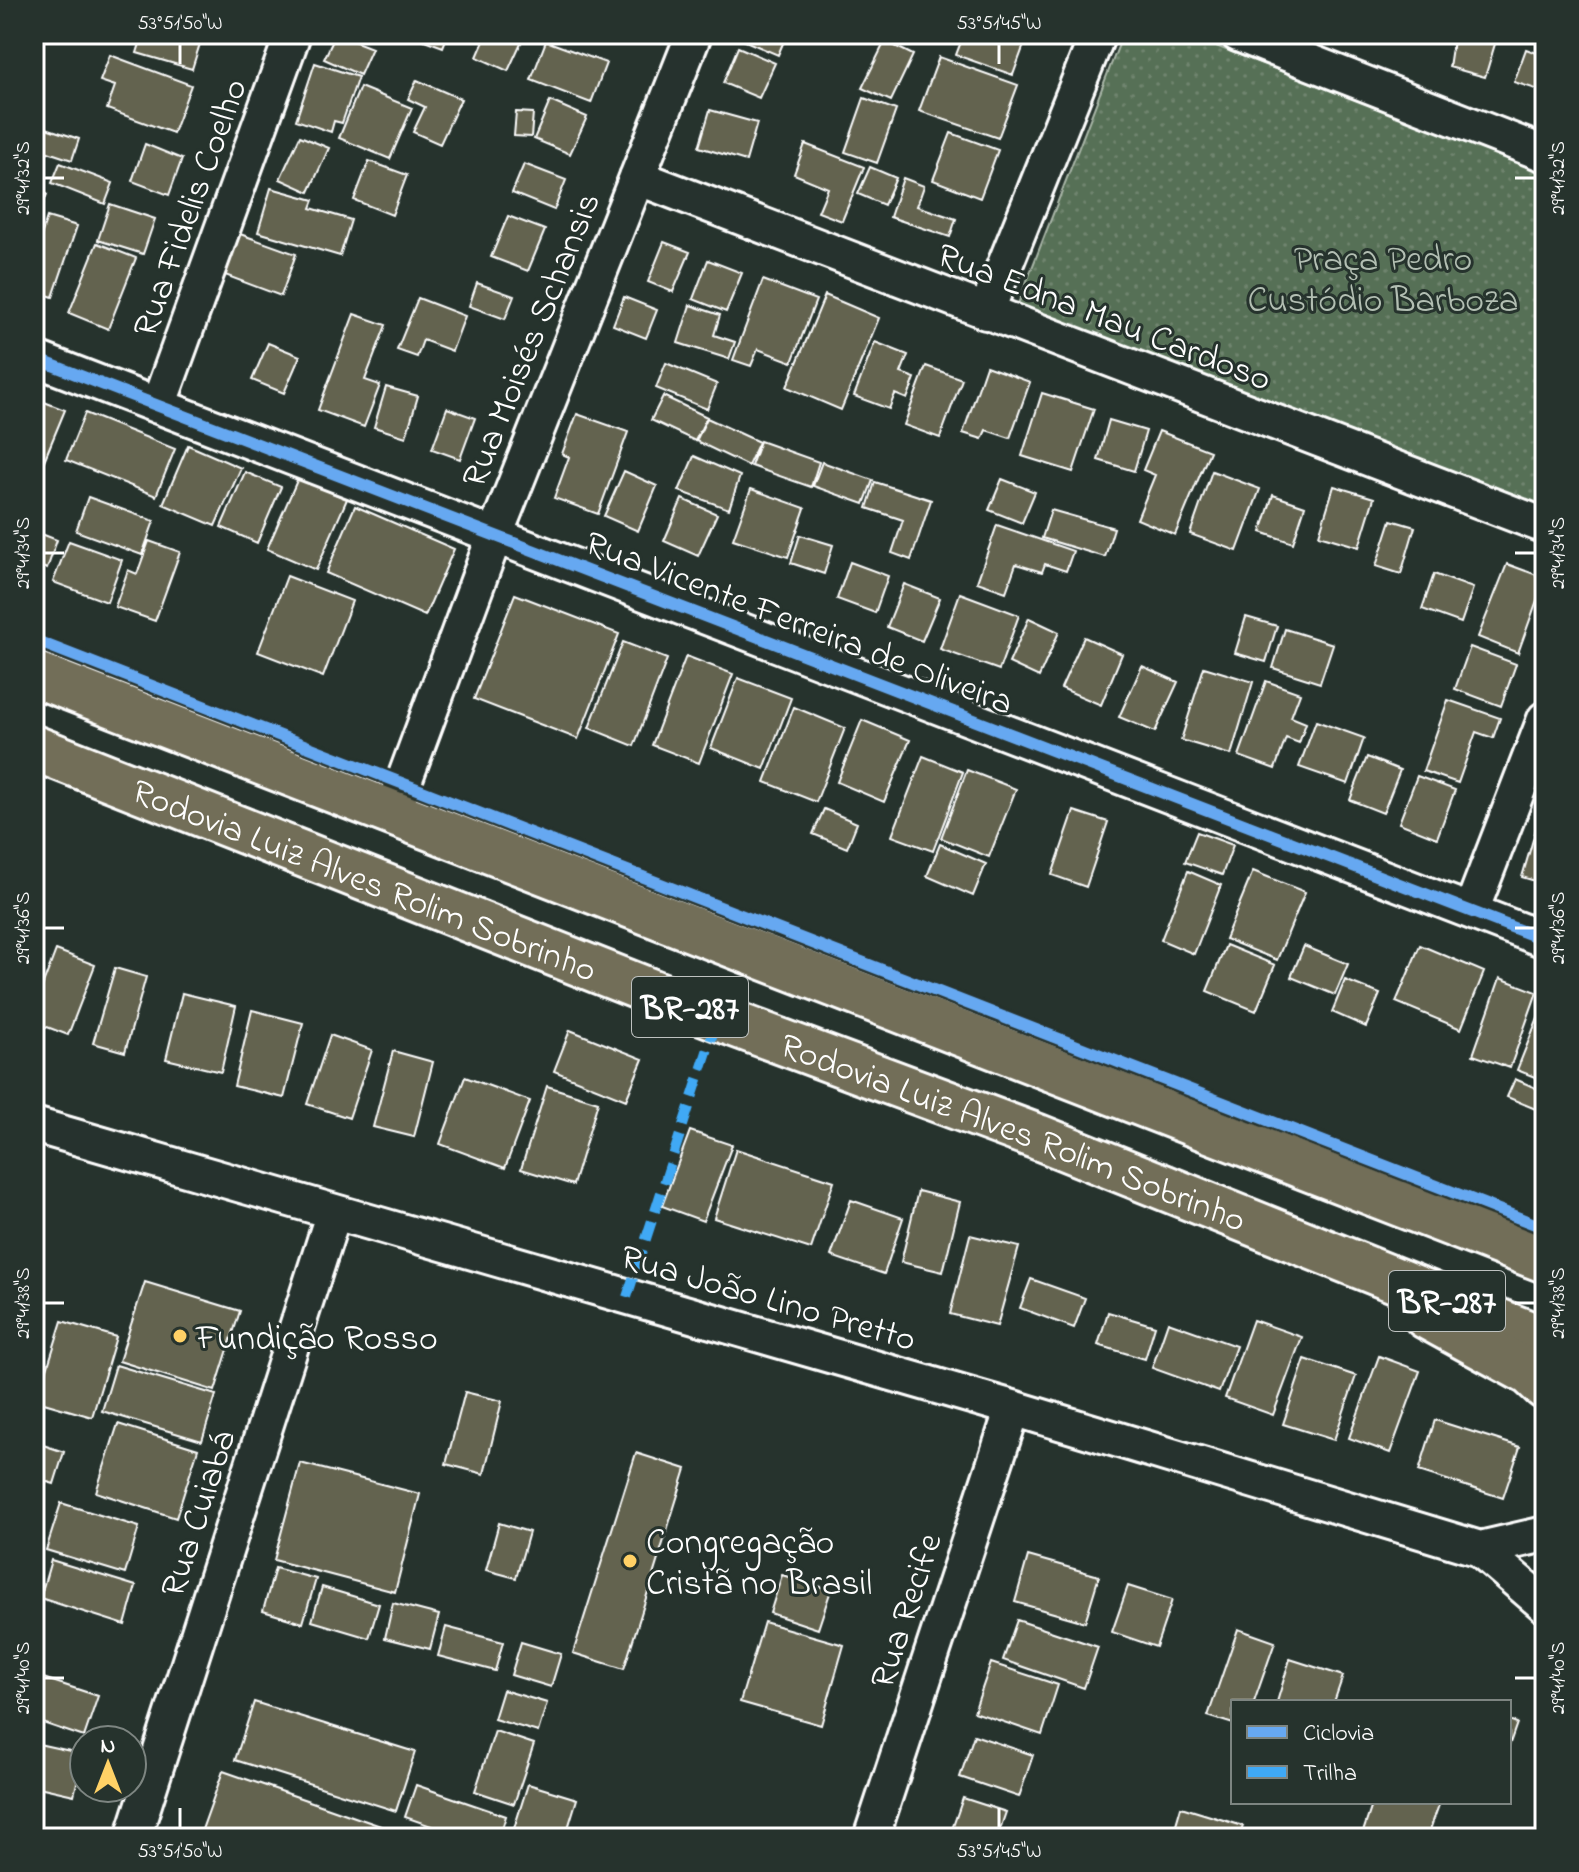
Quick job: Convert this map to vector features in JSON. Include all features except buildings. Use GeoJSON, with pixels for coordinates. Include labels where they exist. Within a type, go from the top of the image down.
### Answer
{"type":"FeatureCollection","features":[{"type":"Feature","properties":{"kind":"highway","name":"Rodovia Luiz Alves Rolim Sobrinho"},"geometry":{"type":"LineString","coordinates":[[34,674],[1545,1260]]}},
{"type":"Feature","properties":{"kind":"highway","name":"Rodovia Luiz Alves Rolim Sobrinho"},"geometry":{"type":"LineString","coordinates":[[34,748],[1545,1340]]}},
{"type":"Feature","properties":{"kind":"highway"},"geometry":{"type":"LineString","coordinates":[[1349,1262],[1437,1323],[1530,1373],[1545,1387]]}},
{"type":"Feature","properties":{"kind":"street","name":"Rua Fidelis Coelho"},"geometry":{"type":"LineString","coordinates":[[158,406],[293,34]]}},
{"type":"Feature","properties":{"kind":"street","name":"Rua Moisés Schansis"},"geometry":{"type":"LineString","coordinates":[[393,811],[495,535],[694,34]]}},
{"type":"Feature","properties":{"kind":"street"},"geometry":{"type":"LineString","coordinates":[[986,312],[1098,34]]}},
{"type":"Feature","properties":{"kind":"street"},"geometry":{"type":"LineString","coordinates":[[1238,34],[1545,154]]}},
{"type":"Feature","properties":{"kind":"street","name":"Rua Edna Mau Cardoso"},"geometry":{"type":"LineString","coordinates":[[637,177],[1545,526]]}},
{"type":"Feature","properties":{"kind":"street","name":"Rua Vicente Ferreira de Oliveira"},"geometry":{"type":"LineString","coordinates":[[34,358],[1545,940]]}},
{"type":"Feature","properties":{"kind":"street"},"geometry":{"type":"LineString","coordinates":[[1471,911],[1545,719]]}},
{"type":"Feature","properties":{"kind":"street","name":"Rua João Lino Pretto"},"geometry":{"type":"LineString","coordinates":[[34,1125],[1013,1408],[1480,1549],[1545,1605]]}},
{"type":"Feature","properties":{"kind":"street","name":"Rua Cuiabá"},"geometry":{"type":"LineString","coordinates":[[133,1838],[334,1212]]}},
{"type":"Feature","properties":{"kind":"street","name":"Rua Recife"},"geometry":{"type":"LineString","coordinates":[[871,1838],[1013,1408]]}},
{"type":"Feature","properties":{"kind":"street","name":"Rua João Lino Pretto"},"geometry":{"type":"LineString","coordinates":[[1480,1549],[1545,1534]]}},
{"type":"Feature","properties":{"kind":"green space","name":"Praça Pedro Custódio Barboza"},"geometry":{"type":"Polygon","coordinates":[[[1123,34],[1185,34],[1545,173],[1545,508],[1018,304],[1123,34]]]}},
{"type":"Feature","properties":{"kind":"marked path"},"geometry":{"type":"LineString","coordinates":[[627,1297],[718,1018]]}},
{"type":"Feature","properties":{"kind":"cycle path"},"geometry":{"type":"LineString","coordinates":[[34,358],[1545,940]]}},
{"type":"Feature","properties":{"kind":"cycle path"},"geometry":{"type":"LineString","coordinates":[[34,640],[1545,1228]]}},
{"type":"Feature","properties":{"kind":"place","name":"Fundição Rosso"},"geometry":{"type":"Point","coordinates":[180,1336]}},
{"type":"Feature","properties":{"kind":"place","name":"Congregação Cristã no Brasil"},"geometry":{"type":"Point","coordinates":[630,1561]}}]}
